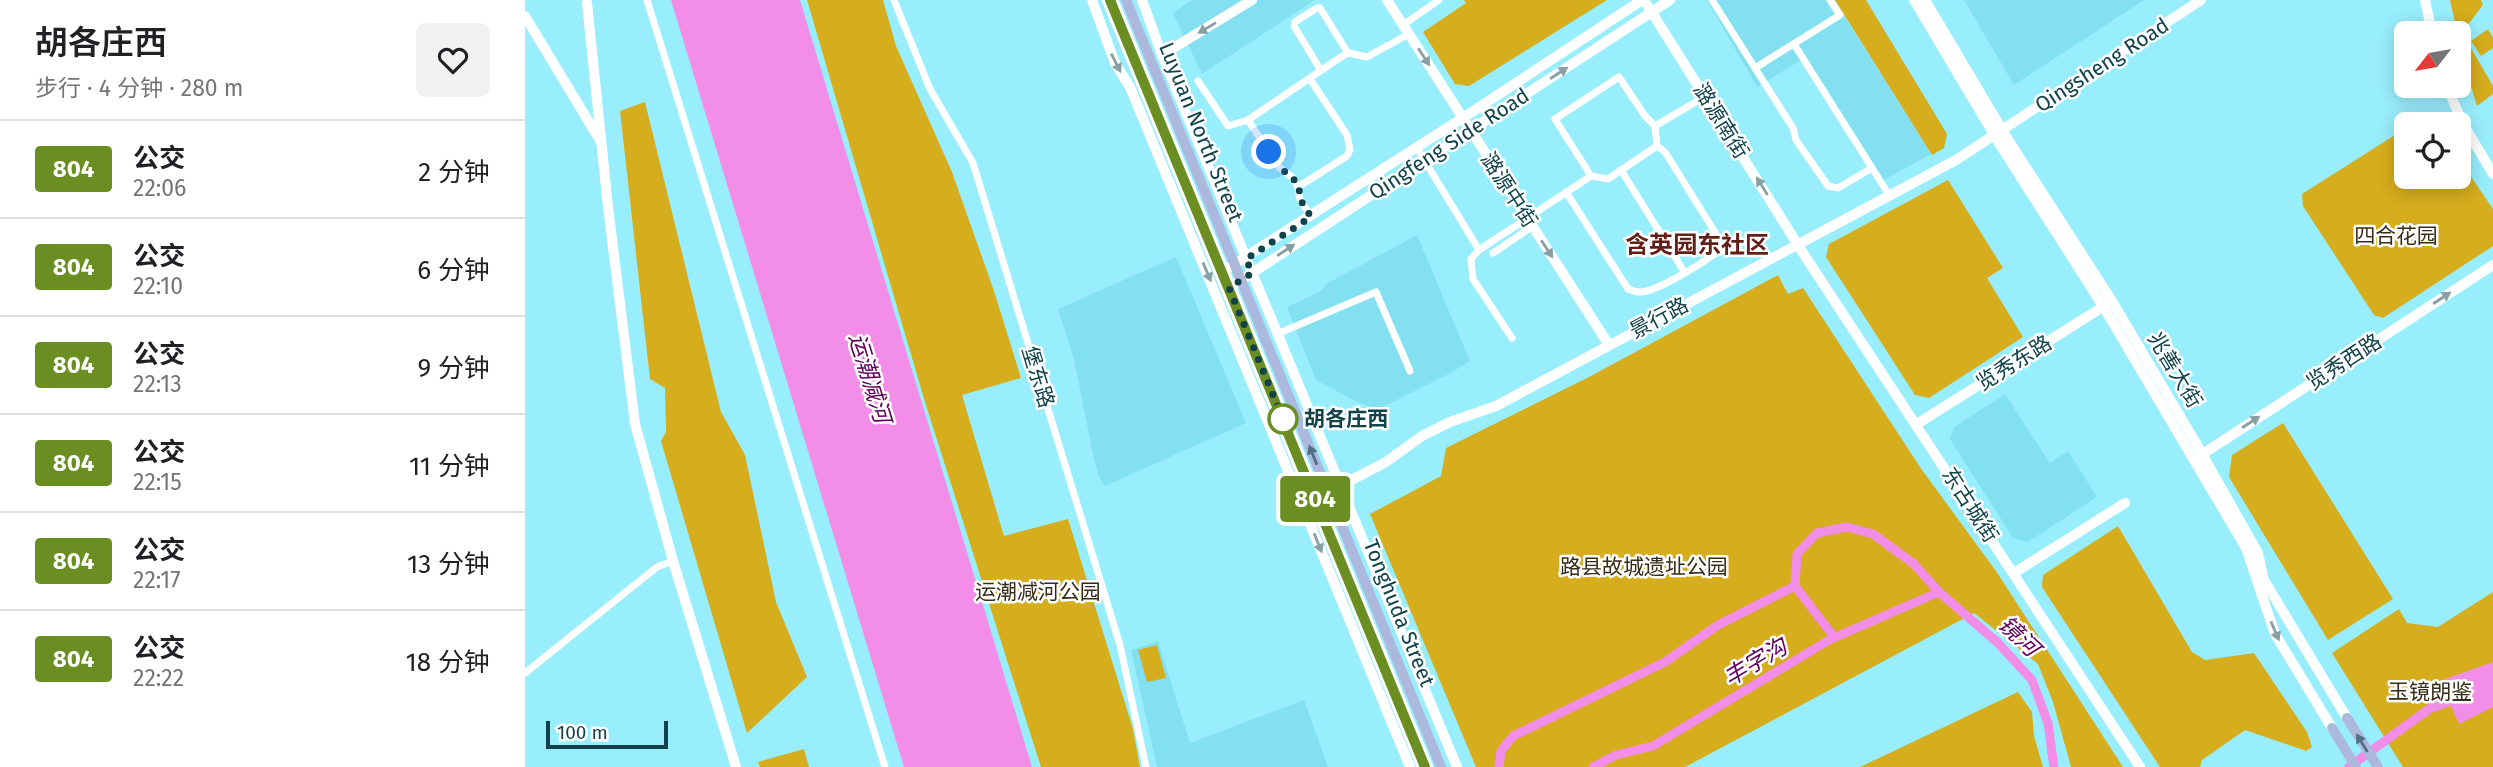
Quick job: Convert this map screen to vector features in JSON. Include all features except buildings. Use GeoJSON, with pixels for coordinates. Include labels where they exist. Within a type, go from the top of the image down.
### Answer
{"type":"FeatureCollection","features":[{"type":"Feature","properties":{"kind":"main road","name":"Luyuan North Street"},"geometry":{"type":"LineString","coordinates":[[1110,0],[1259,361]]}},
{"type":"Feature","properties":{"kind":"main road","name":"Luyuan North Street"},"geometry":{"type":"LineString","coordinates":[[1126,0],[1272,357]]}},
{"type":"Feature","properties":{"kind":"main road","name":"Tonghuda Street"},"geometry":{"type":"LineString","coordinates":[[1272,357],[1441,767]]}},
{"type":"Feature","properties":{"kind":"main road","name":"Tonghuda Street"},"geometry":{"type":"LineString","coordinates":[[1259,361],[1425,767]]}},
{"type":"Feature","properties":{"kind":"main road","name":"兆善大街"},"geometry":{"type":"LineString","coordinates":[[2347,719],[2378,767]]}},
{"type":"Feature","properties":{"kind":"main road","name":"兆善大街"},"geometry":{"type":"LineString","coordinates":[[2332,728],[2357,767]]}},
{"type":"Feature","properties":{"kind":"street"},"geometry":{"type":"LineString","coordinates":[[646,0],[885,767]]}},
{"type":"Feature","properties":{"kind":"street","name":"堡东路"},"geometry":{"type":"LineString","coordinates":[[894,0],[930,89],[973,163],[1120,645],[1146,767]]}},
{"type":"Feature","properties":{"kind":"street"},"geometry":{"type":"LineString","coordinates":[[1092,0],[1115,63],[1130,88],[1410,767]]}},
{"type":"Feature","properties":{"kind":"street"},"geometry":{"type":"LineString","coordinates":[[1142,0],[1162,55],[1457,767]]}},
{"type":"Feature","properties":{"kind":"street"},"geometry":{"type":"LineString","coordinates":[[1162,55],[1252,0]]}},
{"type":"Feature","properties":{"kind":"street","name":"潞源中街"},"geometry":{"type":"LineString","coordinates":[[1387,0],[1609,345]]}},
{"type":"Feature","properties":{"kind":"street"},"geometry":{"type":"LineString","coordinates":[[1198,81],[1228,126],[1248,120],[1310,79],[1319,69],[1348,53],[1367,57],[1406,30],[1439,0]]}},
{"type":"Feature","properties":{"kind":"street"},"geometry":{"type":"LineString","coordinates":[[1222,272],[1246,259],[1643,0]]}},
{"type":"Feature","properties":{"kind":"street","name":"潞源南街"},"geometry":{"type":"LineString","coordinates":[[1643,0],[1798,243]]}},
{"type":"Feature","properties":{"kind":"street","name":"Qingfeng Side Road"},"geometry":{"type":"LineString","coordinates":[[1229,288],[1670,0]]}},
{"type":"Feature","properties":{"kind":"street"},"geometry":{"type":"LineString","coordinates":[[1711,0],[1793,128],[1796,140],[1828,186],[1838,188],[1872,168]]}},
{"type":"Feature","properties":{"kind":"street"},"geometry":{"type":"LineString","coordinates":[[1755,68],[1840,15],[1830,0]]}},
{"type":"Feature","properties":{"kind":"street","name":"兆善大街"},"geometry":{"type":"LineString","coordinates":[[1914,0],[2107,304],[2258,553],[2264,580],[2347,719]]}},
{"type":"Feature","properties":{"kind":"street","name":"兆善大街"},"geometry":{"type":"LineString","coordinates":[[1925,0],[1998,131]]}},
{"type":"Feature","properties":{"kind":"street","name":"Qingsheng Road"},"geometry":{"type":"LineString","coordinates":[[1998,131],[2201,0]]}},
{"type":"Feature","properties":{"kind":"street"},"geometry":{"type":"LineString","coordinates":[[2425,0],[2429,21]]}},
{"type":"Feature","properties":{"kind":"street"},"geometry":{"type":"LineString","coordinates":[[587,3],[635,424],[673,561],[736,767]]}},
{"type":"Feature","properties":{"kind":"street"},"geometry":{"type":"LineString","coordinates":[[1319,69],[1294,26],[1295,22],[1317,8],[1320,8],[1348,53]]}},
{"type":"Feature","properties":{"kind":"street"},"geometry":{"type":"LineString","coordinates":[[525,16],[603,145]]}},
{"type":"Feature","properties":{"kind":"street"},"geometry":{"type":"LineString","coordinates":[[1794,44],[1889,195]]}},
{"type":"Feature","properties":{"kind":"street"},"geometry":{"type":"LineString","coordinates":[[1566,192],[1628,289],[1636,292],[1646,291],[1685,273],[1708,260],[1722,248],[1718,237],[1665,152],[1657,146],[1655,126],[1645,116],[1619,77],[1555,119],[1591,176]]}},
{"type":"Feature","properties":{"kind":"street"},"geometry":{"type":"LineString","coordinates":[[1299,187],[1347,156],[1350,150],[1347,135],[1310,79]]}},
{"type":"Feature","properties":{"kind":"street"},"geometry":{"type":"LineString","coordinates":[[1655,126],[1706,96]]}},
{"type":"Feature","properties":{"kind":"street"},"geometry":{"type":"LineString","coordinates":[[2452,98],[2462,122],[2493,174]]}},
{"type":"Feature","properties":{"kind":"street"},"geometry":{"type":"LineString","coordinates":[[1248,120],[1279,167],[1293,178],[1299,187],[1300,199],[1311,217]]}},
{"type":"Feature","properties":{"kind":"street","name":"景行路"},"geometry":{"type":"LineString","coordinates":[[1319,508],[1340,486],[1386,462],[1422,436],[1496,405],[1956,160],[1998,131]]}},
{"type":"Feature","properties":{"kind":"street"},"geometry":{"type":"LineString","coordinates":[[1493,253],[1566,192],[1591,176],[1608,178],[1657,146]]}},
{"type":"Feature","properties":{"kind":"street"},"geometry":{"type":"LineString","coordinates":[[1417,148],[1479,250]]}},
{"type":"Feature","properties":{"kind":"street"},"geometry":{"type":"LineString","coordinates":[[1621,170],[1685,273]]}},
{"type":"Feature","properties":{"kind":"street"},"geometry":{"type":"LineString","coordinates":[[1512,338],[1473,279],[1471,260],[1479,250],[1530,222]]}},
{"type":"Feature","properties":{"kind":"street","name":"东古城街"},"geometry":{"type":"LineString","coordinates":[[1798,243],[2140,767]]}},
{"type":"Feature","properties":{"kind":"street","name":"览秀西路"},"geometry":{"type":"LineString","coordinates":[[2198,457],[2493,265]]}},
{"type":"Feature","properties":{"kind":"street"},"geometry":{"type":"LineString","coordinates":[[1277,334],[1375,292],[1410,371]]}},
{"type":"Feature","properties":{"kind":"street","name":"览秀东路"},"geometry":{"type":"LineString","coordinates":[[1917,424],[2107,304]]}},
{"type":"Feature","properties":{"kind":"street","name":"兆善大街"},"geometry":{"type":"LineString","coordinates":[[2198,457],[2246,548],[2275,634],[2332,728]]}},
{"type":"Feature","properties":{"kind":"street"},"geometry":{"type":"LineString","coordinates":[[2014,573],[2125,503]]}},
{"type":"Feature","properties":{"kind":"street"},"geometry":{"type":"LineString","coordinates":[[525,673],[657,567],[673,561]]}},
{"type":"Feature","properties":{"kind":"shaded area"},"geometry":{"type":"Polygon","coordinates":[[[1192,0],[1315,0],[1202,74],[1173,13],[1192,0]]]}},
{"type":"Feature","properties":{"kind":"shaded area"},"geometry":{"type":"Polygon","coordinates":[[[1707,0],[1834,0],[1931,154],[1884,180],[1806,57],[1757,87],[1707,0]]]}},
{"type":"Feature","properties":{"kind":"shaded area"},"geometry":{"type":"Polygon","coordinates":[[[1964,0],[2144,0],[2014,85],[1964,0]]]}},
{"type":"Feature","properties":{"kind":"shaded area"},"geometry":{"type":"Polygon","coordinates":[[[1417,235],[1470,361],[1379,409],[1359,403],[1316,380],[1287,307],[1321,291],[1328,283],[1417,235]]]}},
{"type":"Feature","properties":{"kind":"shaded area"},"geometry":{"type":"Polygon","coordinates":[[[1176,257],[1246,423],[1105,486],[1099,477],[1094,459],[1074,359],[1058,309],[1176,257]]]}},
{"type":"Feature","properties":{"kind":"shaded area"},"geometry":{"type":"Polygon","coordinates":[[[2005,394],[2050,463],[2068,451],[2097,497],[2028,542],[2013,538],[1950,439],[1954,427],[2005,394]]]}},
{"type":"Feature","properties":{"kind":"shaded area"},"geometry":{"type":"Polygon","coordinates":[[[1158,641],[1190,743],[1304,700],[1328,767],[1157,767],[1131,650],[1158,641]]]}},
{"type":"Feature","properties":{"kind":"green space","name":"运潮减河公园"},"geometry":{"type":"Polygon","coordinates":[[[807,0],[883,0],[896,46],[952,172],[1021,378],[962,395],[1004,536],[1068,519],[1133,729],[1140,767],[1041,767],[925,402],[807,0]]]}},
{"type":"Feature","properties":{"kind":"green space"},"geometry":{"type":"Polygon","coordinates":[[[1464,0],[1607,0],[1469,86],[1455,84],[1423,32],[1466,3],[1464,0]]]}},
{"type":"Feature","properties":{"kind":"green space"},"geometry":{"type":"Polygon","coordinates":[[[1835,0],[1866,0],[1947,134],[1944,148],[1932,155],[1835,0]]]}},
{"type":"Feature","properties":{"kind":"green space"},"geometry":{"type":"Polygon","coordinates":[[[2450,0],[2481,0],[2483,5],[2471,21],[2455,21],[2450,0]]]}},
{"type":"Feature","properties":{"kind":"green space"},"geometry":{"type":"Polygon","coordinates":[[[2488,29],[2493,38],[2493,48],[2481,56],[2471,41],[2488,29]]]}},
{"type":"Feature","properties":{"kind":"green space"},"geometry":{"type":"Polygon","coordinates":[[[2471,48],[2493,86],[2493,94],[2477,106],[2471,86],[2471,48]]]}},
{"type":"Feature","properties":{"kind":"green space"},"geometry":{"type":"Polygon","coordinates":[[[645,102],[721,412],[745,455],[776,602],[807,677],[747,733],[661,441],[666,432],[665,388],[650,379],[620,111],[645,102]]]}},
{"type":"Feature","properties":{"kind":"green space","name":"四合花园"},"geometry":{"type":"Polygon","coordinates":[[[2394,136],[2394,189],[2471,189],[2471,177],[2493,209],[2493,246],[2383,318],[2374,315],[2303,206],[2302,194],[2394,136]]]}},
{"type":"Feature","properties":{"kind":"green space"},"geometry":{"type":"Polygon","coordinates":[[[1948,180],[2003,268],[1987,278],[2023,337],[1929,398],[1915,395],[1826,257],[1829,244],[1948,180]]]}},
{"type":"Feature","properties":{"kind":"green space","name":"路县故城遗址公园"},"geometry":{"type":"Polygon","coordinates":[[[1778,275],[1788,294],[1803,288],[1922,470],[1996,571],[2123,767],[2071,767],[2053,702],[2038,664],[1974,613],[1685,767],[1476,767],[1370,514],[1441,476],[1446,448],[1589,377],[1778,275]]]}},
{"type":"Feature","properties":{"kind":"green space"},"geometry":{"type":"Polygon","coordinates":[[[2283,423],[2393,599],[2328,640],[2229,477],[2232,455],[2283,423]]]}},
{"type":"Feature","properties":{"kind":"green space"},"geometry":{"type":"Polygon","coordinates":[[[2118,526],[2192,652],[2205,660],[2254,653],[2307,732],[2312,747],[2306,751],[2245,730],[2202,760],[2200,767],[2160,767],[2042,587],[2043,575],[2118,526]]]}},
{"type":"Feature","properties":{"kind":"green space","name":"玉镜朗鉴"},"geometry":{"type":"Polygon","coordinates":[[[2493,592],[2493,767],[2403,767],[2332,653],[2399,609],[2407,623],[2438,627],[2493,592]]]}},
{"type":"Feature","properties":{"kind":"green space"},"geometry":{"type":"Polygon","coordinates":[[[1157,645],[1166,678],[1147,682],[1138,650],[1157,645]]]}},
{"type":"Feature","properties":{"kind":"green space"},"geometry":{"type":"Polygon","coordinates":[[[2018,692],[2032,712],[2034,736],[2043,767],[1860,767],[2018,692]]]}},
{"type":"Feature","properties":{"kind":"green space"},"geometry":{"type":"Polygon","coordinates":[[[804,749],[809,767],[760,767],[758,762],[804,749]]]}},
{"type":"Feature","properties":{"kind":"water","name":"运潮减河"},"geometry":{"type":"Polygon","coordinates":[[[671,0],[800,0],[1032,767],[904,767],[671,0]]]}},
{"type":"Feature","properties":{"kind":"water"},"geometry":{"type":"Polygon","coordinates":[[[2493,662],[2493,707],[2459,724],[2440,681],[2493,662]]]}},
{"type":"Feature","properties":{"kind":"waterway","name":"镜河"},"geometry":{"type":"LineString","coordinates":[[1795,586],[1797,554],[1817,533],[1847,527],[1873,534],[1914,564],[1939,592],[1997,642],[2032,680],[2048,723],[2054,767]]}},
{"type":"Feature","properties":{"kind":"waterway"},"geometry":{"type":"LineString","coordinates":[[1499,767],[1501,751],[1513,736],[1665,662],[1718,625],[1795,586],[1834,637]]}},
{"type":"Feature","properties":{"kind":"waterway","name":"丰字沟"},"geometry":{"type":"LineString","coordinates":[[1593,767],[1616,755],[1653,746],[1829,640],[1939,592]]}},
{"type":"Feature","properties":{"kind":"waterway","name":"镜河"},"geometry":{"type":"LineString","coordinates":[[2436,704],[2493,682]]}},
{"type":"Feature","properties":{"kind":"waterway","name":"镜河"},"geometry":{"type":"LineString","coordinates":[[2349,767],[2436,704]]}},
{"type":"Feature","properties":{"kind":"bus line","name":"804"},"geometry":{"type":"LineString","coordinates":[[1110,0],[1425,767]]}},
{"type":"Feature","properties":{"kind":"place","name":"胡各庄西"},"geometry":{"type":"Point","coordinates":[1283,419]}},
{"type":"Feature","properties":{"kind":"district","name":"含英园东社区"},"geometry":{"type":"Point","coordinates":[1697,245]}},
{"type":"Feature","properties":{"kind":"route"},"geometry":{"type":"LineString","coordinates":[[1269,152],[1279,167],[1293,178],[1299,187],[1300,199],[1311,217],[1246,259],[1252,273],[1229,288],[1283,419]]}}]}
